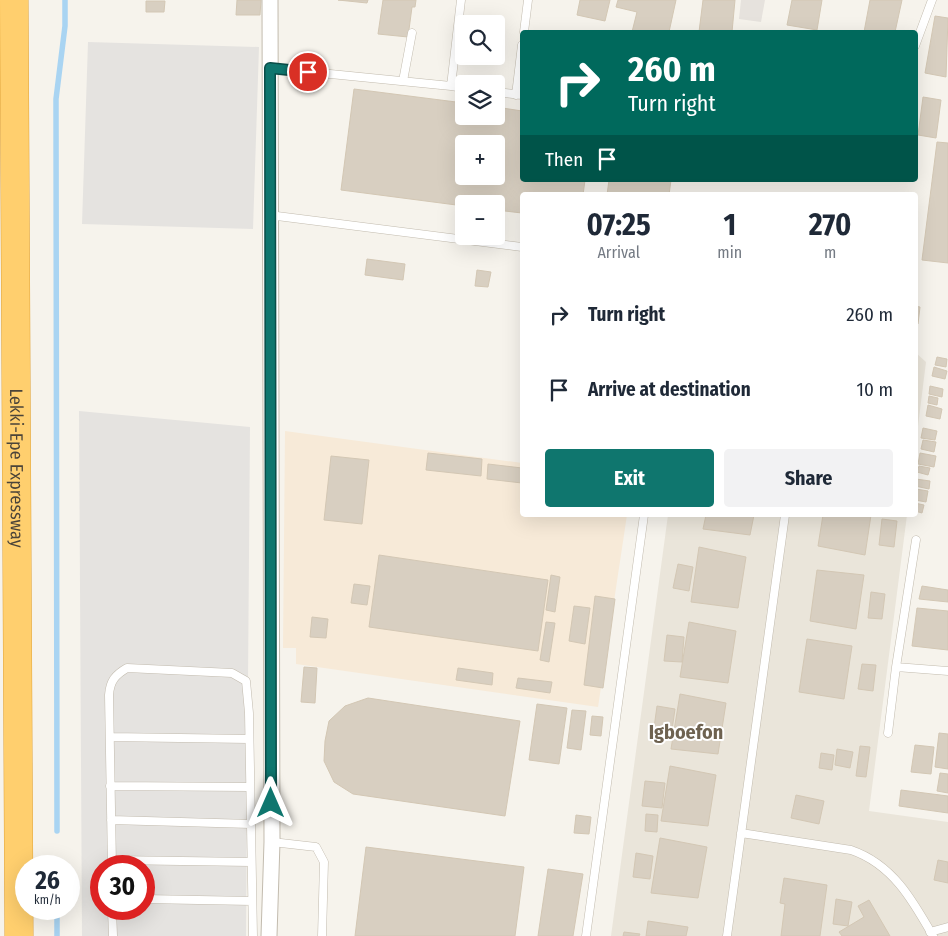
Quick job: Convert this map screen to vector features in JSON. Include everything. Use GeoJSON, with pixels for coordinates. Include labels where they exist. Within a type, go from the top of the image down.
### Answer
{"type":"FeatureCollection","features":[{"type":"Feature","properties":{"kind":"highway","name":"Lekki-Epe Expressway"},"geometry":{"type":"LineString","coordinates":[[14,0],[19,936]]}},
{"type":"Feature","properties":{"kind":"street"},"geometry":{"type":"LineString","coordinates":[[270,0],[269,215],[272,842],[270,936]]}},
{"type":"Feature","properties":{"kind":"lane"},"geometry":{"type":"LineString","coordinates":[[452,86],[461,0]]}},
{"type":"Feature","properties":{"kind":"lane"},"geometry":{"type":"LineString","coordinates":[[524,30],[528,0]]}},
{"type":"Feature","properties":{"kind":"lane"},"geometry":{"type":"LineString","coordinates":[[918,38],[932,0]]}},
{"type":"Feature","properties":{"kind":"lane"},"geometry":{"type":"LineString","coordinates":[[403,81],[412,33]]}},
{"type":"Feature","properties":{"kind":"lane"},"geometry":{"type":"LineString","coordinates":[[270,68],[455,86]]}},
{"type":"Feature","properties":{"kind":"lane"},"geometry":{"type":"LineString","coordinates":[[505,93],[519,95],[520,78]]}},
{"type":"Feature","properties":{"kind":"lane"},"geometry":{"type":"LineString","coordinates":[[269,215],[520,247]]}},
{"type":"Feature","properties":{"kind":"lane"},"geometry":{"type":"LineString","coordinates":[[586,936],[644,517]]}},
{"type":"Feature","properties":{"kind":"lane"},"geometry":{"type":"LineString","coordinates":[[727,936],[785,517]]}},
{"type":"Feature","properties":{"kind":"lane"},"geometry":{"type":"LineString","coordinates":[[888,733],[896,666],[916,540]]}},
{"type":"Feature","properties":{"kind":"lane"},"geometry":{"type":"LineString","coordinates":[[896,666],[948,671]]}},
{"type":"Feature","properties":{"kind":"lane"},"geometry":{"type":"LineString","coordinates":[[112,855],[110,685],[116,674],[127,668],[232,673],[240,676],[246,681],[249,739],[253,936]]}},
{"type":"Feature","properties":{"kind":"lane"},"geometry":{"type":"LineString","coordinates":[[110,737],[249,739]]}},
{"type":"Feature","properties":{"kind":"lane"},"geometry":{"type":"LineString","coordinates":[[110,786],[250,788]]}},
{"type":"Feature","properties":{"kind":"lane"},"geometry":{"type":"LineString","coordinates":[[111,820],[251,824]]}},
{"type":"Feature","properties":{"kind":"lane"},"geometry":{"type":"LineString","coordinates":[[741,833],[851,850],[867,855],[898,882],[913,901],[931,934],[948,927]]}},
{"type":"Feature","properties":{"kind":"lane"},"geometry":{"type":"LineString","coordinates":[[272,842],[316,848],[322,854],[324,862],[322,936]]}},
{"type":"Feature","properties":{"kind":"lane"},"geometry":{"type":"LineString","coordinates":[[155,863],[252,862]]}},
{"type":"Feature","properties":{"kind":"lane"},"geometry":{"type":"LineString","coordinates":[[155,899],[252,901]]}},
{"type":"Feature","properties":{"kind":"lane"},"geometry":{"type":"LineString","coordinates":[[112,920],[113,936]]}},
{"type":"Feature","properties":{"kind":"shaded area"},"geometry":{"type":"Polygon","coordinates":[[[741,0],[765,0],[761,22],[739,19],[741,0]]]}},
{"type":"Feature","properties":{"kind":"shaded area"},"geometry":{"type":"Polygon","coordinates":[[[88,42],[259,47],[253,229],[82,224],[88,42]]]}},
{"type":"Feature","properties":{"kind":"shaded area"},"geometry":{"type":"Polygon","coordinates":[[[918,355],[926,362],[918,426],[918,355]]]}},
{"type":"Feature","properties":{"kind":"shaded area"},"geometry":{"type":"Polygon","coordinates":[[[79,411],[250,427],[246,936],[82,936],[79,411]]]}},
{"type":"Feature","properties":{"kind":"shaded area"},"geometry":{"type":"Polygon","coordinates":[[[285,431],[520,463],[520,517],[627,517],[598,707],[296,664],[296,648],[283,648],[285,431]]]}},
{"type":"Feature","properties":{"kind":"shaded area"},"geometry":{"type":"Polygon","coordinates":[[[668,517],[907,517],[869,811],[948,822],[948,936],[611,936],[668,517]]]}},
{"type":"Feature","properties":{"kind":"building"},"geometry":{"type":"Polygon","coordinates":[[[237,0],[261,0],[260,15],[236,15],[237,0]]]}},
{"type":"Feature","properties":{"kind":"building"},"geometry":{"type":"Polygon","coordinates":[[[338,0],[368,0],[367,3],[338,0]]]}},
{"type":"Feature","properties":{"kind":"building"},"geometry":{"type":"Polygon","coordinates":[[[383,0],[416,0],[415,7],[412,7],[408,37],[378,34],[383,0]]]}},
{"type":"Feature","properties":{"kind":"building"},"geometry":{"type":"Polygon","coordinates":[[[580,0],[610,0],[605,21],[577,15],[580,0]]]}},
{"type":"Feature","properties":{"kind":"building"},"geometry":{"type":"Polygon","coordinates":[[[618,0],[676,0],[669,30],[632,30],[637,12],[616,7],[618,0]]]}},
{"type":"Feature","properties":{"kind":"building"},"geometry":{"type":"Polygon","coordinates":[[[703,0],[735,0],[732,30],[699,30],[703,0]]]}},
{"type":"Feature","properties":{"kind":"building"},"geometry":{"type":"Polygon","coordinates":[[[792,0],[822,0],[817,30],[787,25],[792,0]]]}},
{"type":"Feature","properties":{"kind":"building"},"geometry":{"type":"Polygon","coordinates":[[[870,0],[902,0],[895,30],[864,30],[870,0]]]}},
{"type":"Feature","properties":{"kind":"building"},"geometry":{"type":"Polygon","coordinates":[[[146,1],[165,1],[164,12],[146,12],[146,1]]]}},
{"type":"Feature","properties":{"kind":"building"},"geometry":{"type":"Polygon","coordinates":[[[935,16],[948,18],[946,77],[925,73],[935,16]]]}},
{"type":"Feature","properties":{"kind":"building"},"geometry":{"type":"Polygon","coordinates":[[[354,89],[455,102],[455,125],[505,125],[505,108],[520,111],[520,182],[585,182],[583,192],[520,192],[520,213],[505,211],[505,195],[455,195],[455,205],[341,190],[354,89]]]}},
{"type":"Feature","properties":{"kind":"building"},"geometry":{"type":"Polygon","coordinates":[[[923,97],[941,100],[936,138],[918,135],[923,97]]]}},
{"type":"Feature","properties":{"kind":"building"},"geometry":{"type":"Polygon","coordinates":[[[937,142],[948,143],[948,263],[922,260],[937,142]]]}},
{"type":"Feature","properties":{"kind":"building"},"geometry":{"type":"Polygon","coordinates":[[[609,182],[671,182],[669,192],[607,192],[609,182]]]}},
{"type":"Feature","properties":{"kind":"building"},"geometry":{"type":"Polygon","coordinates":[[[367,259],[405,264],[403,280],[365,275],[367,259]]]}},
{"type":"Feature","properties":{"kind":"building"},"geometry":{"type":"Polygon","coordinates":[[[477,270],[491,272],[488,287],[475,286],[477,270]]]}},
{"type":"Feature","properties":{"kind":"building"},"geometry":{"type":"Polygon","coordinates":[[[918,307],[920,307],[918,324],[918,307]]]}},
{"type":"Feature","properties":{"kind":"building"},"geometry":{"type":"Polygon","coordinates":[[[937,357],[947,359],[946,367],[935,365],[937,357]]]}},
{"type":"Feature","properties":{"kind":"building"},"geometry":{"type":"Polygon","coordinates":[[[934,367],[947,371],[945,379],[932,376],[934,367]]]}},
{"type":"Feature","properties":{"kind":"building"},"geometry":{"type":"Polygon","coordinates":[[[930,386],[943,389],[942,397],[929,394],[930,386]]]}},
{"type":"Feature","properties":{"kind":"building"},"geometry":{"type":"Polygon","coordinates":[[[929,396],[938,398],[937,405],[928,403],[929,396]]]}},
{"type":"Feature","properties":{"kind":"building"},"geometry":{"type":"Polygon","coordinates":[[[928,405],[942,409],[940,419],[926,416],[928,405]]]}},
{"type":"Feature","properties":{"kind":"building"},"geometry":{"type":"Polygon","coordinates":[[[923,428],[937,431],[935,440],[921,438],[923,428]]]}},
{"type":"Feature","properties":{"kind":"building"},"geometry":{"type":"Polygon","coordinates":[[[923,440],[936,442],[934,452],[921,449],[923,440]]]}},
{"type":"Feature","properties":{"kind":"building"},"geometry":{"type":"Polygon","coordinates":[[[428,453],[482,459],[481,476],[426,470],[428,453]]]}},
{"type":"Feature","properties":{"kind":"building"},"geometry":{"type":"Polygon","coordinates":[[[920,453],[936,456],[934,467],[918,464],[920,453]]]}},
{"type":"Feature","properties":{"kind":"building"},"geometry":{"type":"Polygon","coordinates":[[[331,456],[369,460],[362,524],[324,520],[331,456]]]}},
{"type":"Feature","properties":{"kind":"building"},"geometry":{"type":"Polygon","coordinates":[[[488,464],[520,468],[520,483],[487,479],[488,464]]]}},
{"type":"Feature","properties":{"kind":"building"},"geometry":{"type":"Polygon","coordinates":[[[919,466],[930,468],[928,475],[918,472],[919,466]]]}},
{"type":"Feature","properties":{"kind":"building"},"geometry":{"type":"Polygon","coordinates":[[[918,479],[930,481],[929,489],[918,487],[918,479]]]}},
{"type":"Feature","properties":{"kind":"building"},"geometry":{"type":"Polygon","coordinates":[[[918,489],[928,491],[926,502],[918,501],[918,489]]]}},
{"type":"Feature","properties":{"kind":"building"},"geometry":{"type":"Polygon","coordinates":[[[918,504],[924,505],[922,513],[918,512],[918,504]]]}},
{"type":"Feature","properties":{"kind":"building"},"geometry":{"type":"Polygon","coordinates":[[[706,517],[754,517],[750,535],[703,529],[706,517]]]}},
{"type":"Feature","properties":{"kind":"building"},"geometry":{"type":"Polygon","coordinates":[[[823,517],[871,517],[865,555],[818,546],[823,517]]]}},
{"type":"Feature","properties":{"kind":"building"},"geometry":{"type":"Polygon","coordinates":[[[882,519],[897,521],[894,547],[879,545],[882,519]]]}},
{"type":"Feature","properties":{"kind":"building"},"geometry":{"type":"Polygon","coordinates":[[[699,547],[746,557],[738,608],[691,602],[699,547]]]}},
{"type":"Feature","properties":{"kind":"building"},"geometry":{"type":"Polygon","coordinates":[[[379,555],[548,580],[538,651],[369,627],[379,555]]]}},
{"type":"Feature","properties":{"kind":"building"},"geometry":{"type":"Polygon","coordinates":[[[678,564],[693,567],[689,591],[673,588],[678,564]]]}},
{"type":"Feature","properties":{"kind":"building"},"geometry":{"type":"Polygon","coordinates":[[[817,570],[864,575],[856,629],[810,621],[817,570]]]}},
{"type":"Feature","properties":{"kind":"building"},"geometry":{"type":"Polygon","coordinates":[[[551,575],[560,577],[555,612],[546,610],[551,575]]]}},
{"type":"Feature","properties":{"kind":"building"},"geometry":{"type":"Polygon","coordinates":[[[354,584],[370,586],[367,605],[351,603],[354,584]]]}},
{"type":"Feature","properties":{"kind":"building"},"geometry":{"type":"Polygon","coordinates":[[[922,586],[948,590],[948,602],[919,599],[922,586]]]}},
{"type":"Feature","properties":{"kind":"building"},"geometry":{"type":"Polygon","coordinates":[[[871,592],[885,594],[882,619],[868,618],[871,592]]]}},
{"type":"Feature","properties":{"kind":"building"},"geometry":{"type":"Polygon","coordinates":[[[595,596],[615,599],[603,688],[584,685],[595,596]]]}},
{"type":"Feature","properties":{"kind":"building"},"geometry":{"type":"Polygon","coordinates":[[[574,606],[590,608],[585,644],[569,641],[574,606]]]}},
{"type":"Feature","properties":{"kind":"building"},"geometry":{"type":"Polygon","coordinates":[[[917,608],[948,611],[948,650],[912,646],[917,608]]]}},
{"type":"Feature","properties":{"kind":"building"},"geometry":{"type":"Polygon","coordinates":[[[312,617],[328,619],[326,638],[310,637],[312,617]]]}},
{"type":"Feature","properties":{"kind":"building"},"geometry":{"type":"Polygon","coordinates":[[[546,622],[555,623],[549,662],[540,660],[546,622]]]}},
{"type":"Feature","properties":{"kind":"building"},"geometry":{"type":"Polygon","coordinates":[[[689,622],[736,631],[728,683],[680,677],[689,622]]]}},
{"type":"Feature","properties":{"kind":"building"},"geometry":{"type":"Polygon","coordinates":[[[667,635],[684,637],[682,662],[664,661],[667,635]]]}},
{"type":"Feature","properties":{"kind":"building"},"geometry":{"type":"Polygon","coordinates":[[[807,639],[852,646],[844,699],[799,692],[807,639]]]}},
{"type":"Feature","properties":{"kind":"building"},"geometry":{"type":"Polygon","coordinates":[[[862,664],[876,665],[873,691],[858,689],[862,664]]]}},
{"type":"Feature","properties":{"kind":"building"},"geometry":{"type":"Polygon","coordinates":[[[304,667],[317,668],[315,703],[301,702],[304,667]]]}},
{"type":"Feature","properties":{"kind":"building"},"geometry":{"type":"Polygon","coordinates":[[[458,668],[493,673],[492,685],[456,680],[458,668]]]}},
{"type":"Feature","properties":{"kind":"building"},"geometry":{"type":"Polygon","coordinates":[[[518,678],[552,682],[550,693],[516,688],[518,678]]]}},
{"type":"Feature","properties":{"kind":"building"},"geometry":{"type":"Polygon","coordinates":[[[680,694],[726,703],[718,754],[671,749],[680,694]]]}},
{"type":"Feature","properties":{"kind":"building"},"geometry":{"type":"Polygon","coordinates":[[[368,698],[520,721],[505,816],[353,794],[334,782],[324,761],[329,721],[345,706],[368,698]]]}},
{"type":"Feature","properties":{"kind":"building"},"geometry":{"type":"Polygon","coordinates":[[[537,704],[567,708],[559,764],[529,760],[537,704]]]}},
{"type":"Feature","properties":{"kind":"building"},"geometry":{"type":"Polygon","coordinates":[[[657,706],[675,709],[671,737],[653,735],[657,706]]]}},
{"type":"Feature","properties":{"kind":"building"},"geometry":{"type":"Polygon","coordinates":[[[572,710],[586,711],[581,750],[567,748],[572,710]]]}},
{"type":"Feature","properties":{"kind":"building"},"geometry":{"type":"Polygon","coordinates":[[[592,716],[603,717],[601,736],[590,735],[592,716]]]}},
{"type":"Feature","properties":{"kind":"building"},"geometry":{"type":"Polygon","coordinates":[[[939,733],[948,734],[948,769],[935,767],[939,733]]]}},
{"type":"Feature","properties":{"kind":"building"},"geometry":{"type":"Polygon","coordinates":[[[915,745],[934,747],[931,774],[911,772],[915,745]]]}},
{"type":"Feature","properties":{"kind":"building"},"geometry":{"type":"Polygon","coordinates":[[[860,746],[870,747],[866,777],[856,776],[860,746]]]}},
{"type":"Feature","properties":{"kind":"building"},"geometry":{"type":"Polygon","coordinates":[[[837,749],[853,752],[850,768],[835,765],[837,749]]]}},
{"type":"Feature","properties":{"kind":"building"},"geometry":{"type":"Polygon","coordinates":[[[821,753],[834,755],[832,770],[819,768],[821,753]]]}},
{"type":"Feature","properties":{"kind":"building"},"geometry":{"type":"Polygon","coordinates":[[[670,766],[716,775],[708,826],[661,821],[670,766]]]}},
{"type":"Feature","properties":{"kind":"building"},"geometry":{"type":"Polygon","coordinates":[[[940,773],[948,774],[948,793],[937,791],[940,773]]]}},
{"type":"Feature","properties":{"kind":"building"},"geometry":{"type":"Polygon","coordinates":[[[645,781],[665,783],[662,808],[642,806],[645,781]]]}},
{"type":"Feature","properties":{"kind":"building"},"geometry":{"type":"Polygon","coordinates":[[[901,790],[948,796],[948,813],[899,806],[901,790]]]}},
{"type":"Feature","properties":{"kind":"building"},"geometry":{"type":"Polygon","coordinates":[[[796,795],[824,801],[819,824],[791,818],[796,795]]]}},
{"type":"Feature","properties":{"kind":"building"},"geometry":{"type":"Polygon","coordinates":[[[646,814],[658,815],[657,832],[645,831],[646,814]]]}},
{"type":"Feature","properties":{"kind":"building"},"geometry":{"type":"Polygon","coordinates":[[[576,815],[591,817],[589,834],[574,833],[576,815]]]}},
{"type":"Feature","properties":{"kind":"building"},"geometry":{"type":"Polygon","coordinates":[[[660,838],[707,847],[698,898],[651,893],[660,838]]]}},
{"type":"Feature","properties":{"kind":"building"},"geometry":{"type":"Polygon","coordinates":[[[366,847],[524,867],[515,936],[355,936],[366,847]]]}},
{"type":"Feature","properties":{"kind":"building"},"geometry":{"type":"Polygon","coordinates":[[[636,853],[653,856],[650,879],[633,877],[636,853]]]}},
{"type":"Feature","properties":{"kind":"building"},"geometry":{"type":"Polygon","coordinates":[[[938,860],[948,862],[948,883],[934,880],[938,860]]]}},
{"type":"Feature","properties":{"kind":"building"},"geometry":{"type":"Polygon","coordinates":[[[548,869],[583,874],[573,936],[538,936],[548,869]]]}},
{"type":"Feature","properties":{"kind":"building"},"geometry":{"type":"Polygon","coordinates":[[[784,878],[827,885],[820,936],[781,936],[785,904],[780,903],[784,878]]]}},
{"type":"Feature","properties":{"kind":"building"},"geometry":{"type":"Polygon","coordinates":[[[836,899],[852,902],[848,926],[833,924],[836,899]]]}},
{"type":"Feature","properties":{"kind":"building"},"geometry":{"type":"Polygon","coordinates":[[[869,900],[890,936],[842,936],[839,932],[864,917],[858,906],[869,900]]]}},
{"type":"Feature","properties":{"kind":"building"},"geometry":{"type":"Polygon","coordinates":[[[648,921],[688,927],[686,936],[646,936],[648,921]]]}},
{"type":"Feature","properties":{"kind":"building"},"geometry":{"type":"Polygon","coordinates":[[[624,932],[640,934],[639,936],[623,936],[624,932]]]}},
{"type":"Feature","properties":{"kind":"waterway"},"geometry":{"type":"LineString","coordinates":[[57,831],[56,99],[65,26],[65,0]]}},
{"type":"Feature","properties":{"kind":"waterway"},"geometry":{"type":"LineString","coordinates":[[57,920],[57,936]]}},
{"type":"Feature","properties":{"kind":"district","name":"Igboefon"},"geometry":{"type":"Point","coordinates":[686,732]}},
{"type":"Feature","properties":{"kind":"route"},"geometry":{"type":"LineString","coordinates":[[271,803],[270,68],[308,72]]}}]}
